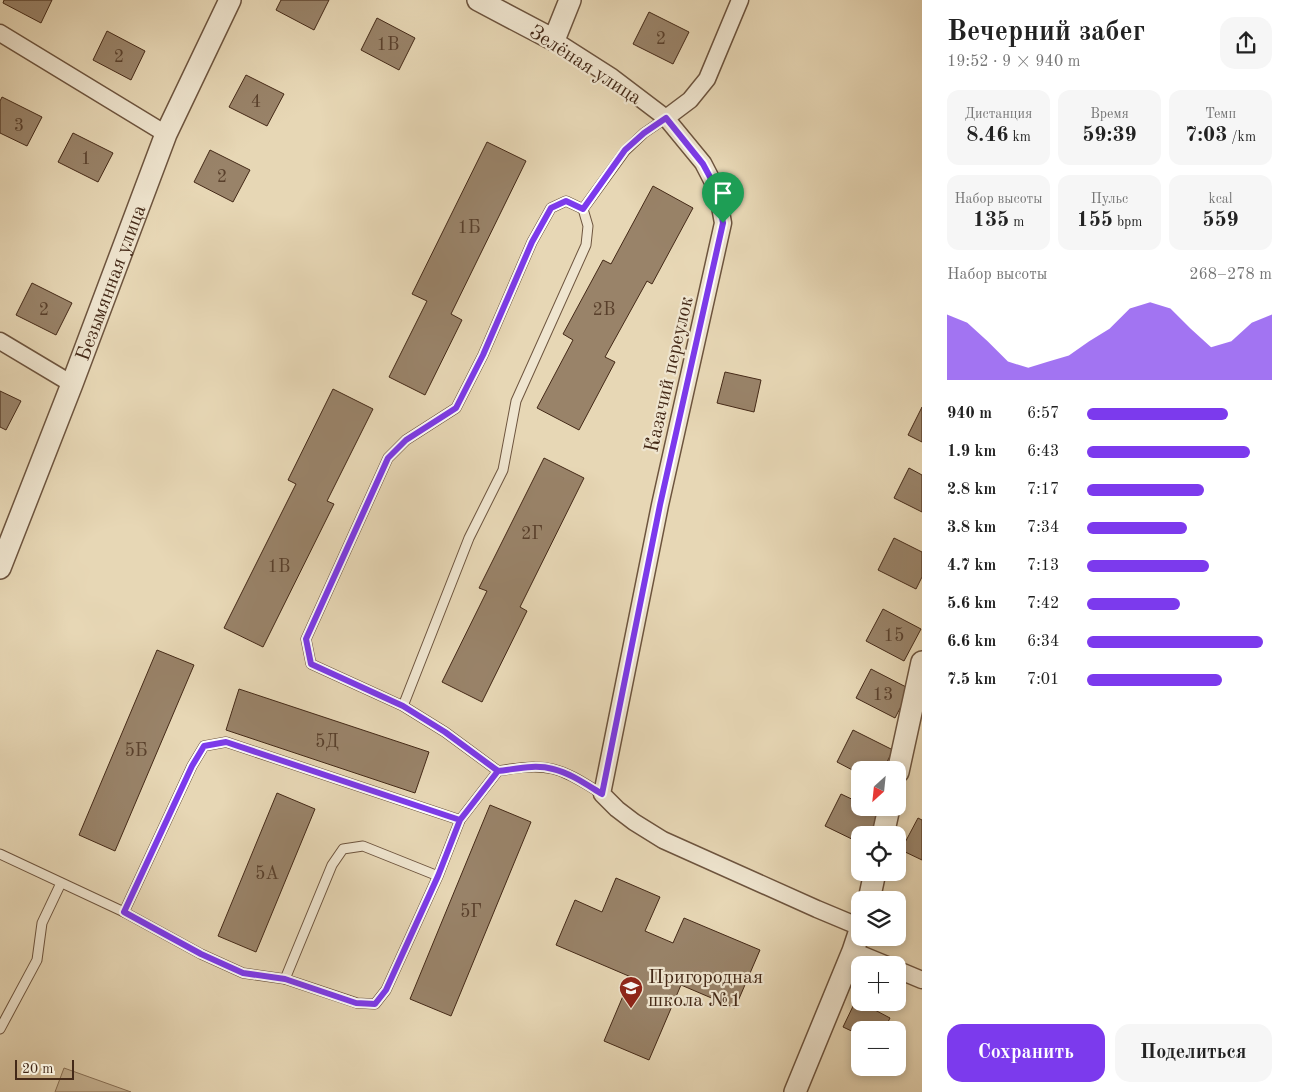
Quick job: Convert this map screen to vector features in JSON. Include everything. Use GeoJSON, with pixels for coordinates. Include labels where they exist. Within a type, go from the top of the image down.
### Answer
{"type":"FeatureCollection","features":[{"type":"Feature","properties":{"kind":"street","name":"Безымянная улица"},"geometry":{"type":"LineString","coordinates":[[0,568],[72,384],[166,134],[230,0]]}},
{"type":"Feature","properties":{"kind":"street","name":"Зелёная улица"},"geometry":{"type":"LineString","coordinates":[[478,0],[554,40],[612,77],[666,118]]}},
{"type":"Feature","properties":{"kind":"street"},"geometry":{"type":"LineString","coordinates":[[554,40],[570,0]]}},
{"type":"Feature","properties":{"kind":"street"},"geometry":{"type":"LineString","coordinates":[[666,118],[690,100],[707,79],[740,0]]}},
{"type":"Feature","properties":{"kind":"street"},"geometry":{"type":"LineString","coordinates":[[0,33],[166,134]]}},
{"type":"Feature","properties":{"kind":"street","name":"Казачий переулок"},"geometry":{"type":"LineString","coordinates":[[602,794],[660,505],[723,223],[717,190],[703,164],[666,118]]}},
{"type":"Feature","properties":{"kind":"street"},"geometry":{"type":"LineString","coordinates":[[0,341],[72,384]]}},
{"type":"Feature","properties":{"kind":"street"},"geometry":{"type":"LineString","coordinates":[[900,761],[922,662]]}},
{"type":"Feature","properties":{"kind":"street"},"geometry":{"type":"LineString","coordinates":[[602,794],[634,822],[663,840],[851,924]]}},
{"type":"Feature","properties":{"kind":"street"},"geometry":{"type":"LineString","coordinates":[[795,1092],[855,946]]}},
{"type":"Feature","properties":{"kind":"street"},"geometry":{"type":"LineString","coordinates":[[853,951],[865,956]]}},
{"type":"Feature","properties":{"kind":"street"},"geometry":{"type":"LineString","coordinates":[[906,973],[922,980]]}},
{"type":"Feature","properties":{"kind":"lane"},"geometry":{"type":"LineString","coordinates":[[583,209],[625,150],[644,133],[666,118]]}},
{"type":"Feature","properties":{"kind":"lane"},"geometry":{"type":"LineString","coordinates":[[403,706],[469,538],[502,470],[516,401],[586,246],[588,226],[583,209],[566,201],[551,208],[532,242],[483,355],[456,408],[406,440],[388,458],[306,639],[311,664],[403,706],[445,732],[498,771],[527,767],[553,769],[579,780],[602,794]]}},
{"type":"Feature","properties":{"kind":"lane"},"geometry":{"type":"LineString","coordinates":[[124,912],[192,766],[204,746],[226,742],[460,820]]}},
{"type":"Feature","properties":{"kind":"lane"},"geometry":{"type":"LineString","coordinates":[[0,854],[124,912],[201,954],[243,973],[285,979],[356,1003],[375,1004],[386,990],[438,876],[460,820],[498,771]]}},
{"type":"Feature","properties":{"kind":"lane"},"geometry":{"type":"LineString","coordinates":[[285,979],[332,865],[343,849],[363,846],[438,876]]}},
{"type":"Feature","properties":{"kind":"lane"},"geometry":{"type":"LineString","coordinates":[[0,1028],[37,960],[42,923],[61,883]]}},
{"type":"Feature","properties":{"kind":"shaded area"},"geometry":{"type":"Polygon","coordinates":[[[64,1068],[131,1092],[55,1092],[64,1068]]]}},
{"type":"Feature","properties":{"kind":"building"},"geometry":{"type":"Polygon","coordinates":[[[4,0],[52,0],[41,23],[3,3],[4,0]]]}},
{"type":"Feature","properties":{"kind":"building"},"geometry":{"type":"Polygon","coordinates":[[[281,0],[329,0],[314,30],[276,10],[281,0]]]}},
{"type":"Feature","properties":{"kind":"building"},"geometry":{"type":"Polygon","coordinates":[[[649,12],[689,32],[673,64],[633,44],[649,12]]]}},
{"type":"Feature","properties":{"kind":"building"},"geometry":{"type":"Polygon","coordinates":[[[377,18],[415,38],[399,70],[361,50],[377,18]]]}},
{"type":"Feature","properties":{"kind":"building"},"geometry":{"type":"Polygon","coordinates":[[[107,31],[145,51],[131,80],[93,60],[107,31]]]}},
{"type":"Feature","properties":{"kind":"building"},"geometry":{"type":"Polygon","coordinates":[[[246,75],[284,94],[267,126],[229,107],[246,75]]]}},
{"type":"Feature","properties":{"kind":"building"},"geometry":{"type":"Polygon","coordinates":[[[2,97],[42,117],[27,146],[0,133],[0,101],[2,97]]]}},
{"type":"Feature","properties":{"kind":"building"},"geometry":{"type":"Polygon","coordinates":[[[73,133],[113,153],[98,182],[58,162],[73,133]]]}},
{"type":"Feature","properties":{"kind":"building"},"geometry":{"type":"Polygon","coordinates":[[[487,142],[526,161],[451,314],[462,320],[425,395],[389,377],[427,301],[412,294],[487,142]]]}},
{"type":"Feature","properties":{"kind":"building"},"geometry":{"type":"Polygon","coordinates":[[[210,150],[250,170],[233,202],[194,182],[210,150]]]}},
{"type":"Feature","properties":{"kind":"building"},"geometry":{"type":"Polygon","coordinates":[[[653,186],[693,208],[652,284],[647,281],[605,357],[615,362],[579,430],[537,408],[573,340],[563,334],[603,260],[611,264],[653,186]]]}},
{"type":"Feature","properties":{"kind":"building"},"geometry":{"type":"Polygon","coordinates":[[[32,283],[72,303],[56,335],[16,315],[32,283]]]}},
{"type":"Feature","properties":{"kind":"building"},"geometry":{"type":"Polygon","coordinates":[[[725,372],[761,380],[754,412],[717,403],[725,372]]]}},
{"type":"Feature","properties":{"kind":"building"},"geometry":{"type":"Polygon","coordinates":[[[333,389],[373,409],[327,501],[334,504],[263,647],[224,628],[296,484],[288,480],[333,389]]]}},
{"type":"Feature","properties":{"kind":"building"},"geometry":{"type":"Polygon","coordinates":[[[0,391],[21,401],[6,430],[0,427],[0,391]]]}},
{"type":"Feature","properties":{"kind":"building"},"geometry":{"type":"Polygon","coordinates":[[[922,407],[922,442],[908,435],[922,407]]]}},
{"type":"Feature","properties":{"kind":"building"},"geometry":{"type":"Polygon","coordinates":[[[544,458],[584,478],[520,607],[527,611],[482,702],[442,682],[487,591],[479,588],[544,458]]]}},
{"type":"Feature","properties":{"kind":"building"},"geometry":{"type":"Polygon","coordinates":[[[909,468],[922,475],[922,512],[894,498],[909,468]]]}},
{"type":"Feature","properties":{"kind":"building"},"geometry":{"type":"Polygon","coordinates":[[[894,538],[922,552],[922,577],[916,589],[878,570],[894,538]]]}},
{"type":"Feature","properties":{"kind":"building"},"geometry":{"type":"Polygon","coordinates":[[[883,609],[921,629],[904,661],[866,641],[883,609]]]}},
{"type":"Feature","properties":{"kind":"building"},"geometry":{"type":"Polygon","coordinates":[[[157,650],[194,665],[115,851],[79,835],[157,650]]]}},
{"type":"Feature","properties":{"kind":"building"},"geometry":{"type":"Polygon","coordinates":[[[871,669],[910,689],[895,718],[856,698],[871,669]]]}},
{"type":"Feature","properties":{"kind":"building"},"geometry":{"type":"Polygon","coordinates":[[[239,689],[429,752],[415,793],[226,730],[239,689]]]}},
{"type":"Feature","properties":{"kind":"building"},"geometry":{"type":"Polygon","coordinates":[[[853,730],[893,750],[888,761],[851,761],[851,769],[837,762],[853,730]]]}},
{"type":"Feature","properties":{"kind":"building"},"geometry":{"type":"Polygon","coordinates":[[[277,793],[315,809],[256,952],[218,936],[277,793]]]}},
{"type":"Feature","properties":{"kind":"building"},"geometry":{"type":"Polygon","coordinates":[[[841,794],[851,799],[851,816],[880,816],[875,826],[851,826],[851,839],[825,826],[841,794]]]}},
{"type":"Feature","properties":{"kind":"building"},"geometry":{"type":"Polygon","coordinates":[[[490,805],[531,822],[451,1016],[410,999],[490,805]]]}},
{"type":"Feature","properties":{"kind":"building"},"geometry":{"type":"Polygon","coordinates":[[[918,818],[922,820],[922,860],[906,852],[906,841],[918,818]]]}},
{"type":"Feature","properties":{"kind":"building"},"geometry":{"type":"Polygon","coordinates":[[[616,878],[660,897],[645,931],[673,943],[684,918],[760,950],[735,1008],[681,985],[649,1060],[604,1041],[631,977],[556,945],[575,900],[602,912],[616,878]]]}},
{"type":"Feature","properties":{"kind":"building"},"geometry":{"type":"Polygon","coordinates":[[[851,1010],[877,1011],[890,1018],[888,1021],[851,1021],[851,1031],[843,1027],[851,1010]]]}},
{"type":"Feature","properties":{"kind":"place","name":"Пригородная школа №1"},"geometry":{"type":"Point","coordinates":[631,1009]}},
{"type":"Feature","properties":{"kind":"route"},"geometry":{"type":"LineString","coordinates":[[723,223],[660,505],[602,794],[579,780],[553,769],[527,767],[498,771],[460,820],[438,876],[386,990],[375,1004],[356,1003],[285,979],[243,973],[201,954],[124,912],[192,766],[204,746],[226,742],[460,820],[498,771],[445,732],[403,706],[311,664],[306,639],[388,458],[406,440],[456,408],[483,355],[532,242],[551,208],[566,201],[583,209],[625,150],[644,133],[666,118],[703,164],[717,190],[723,223]]}}]}
